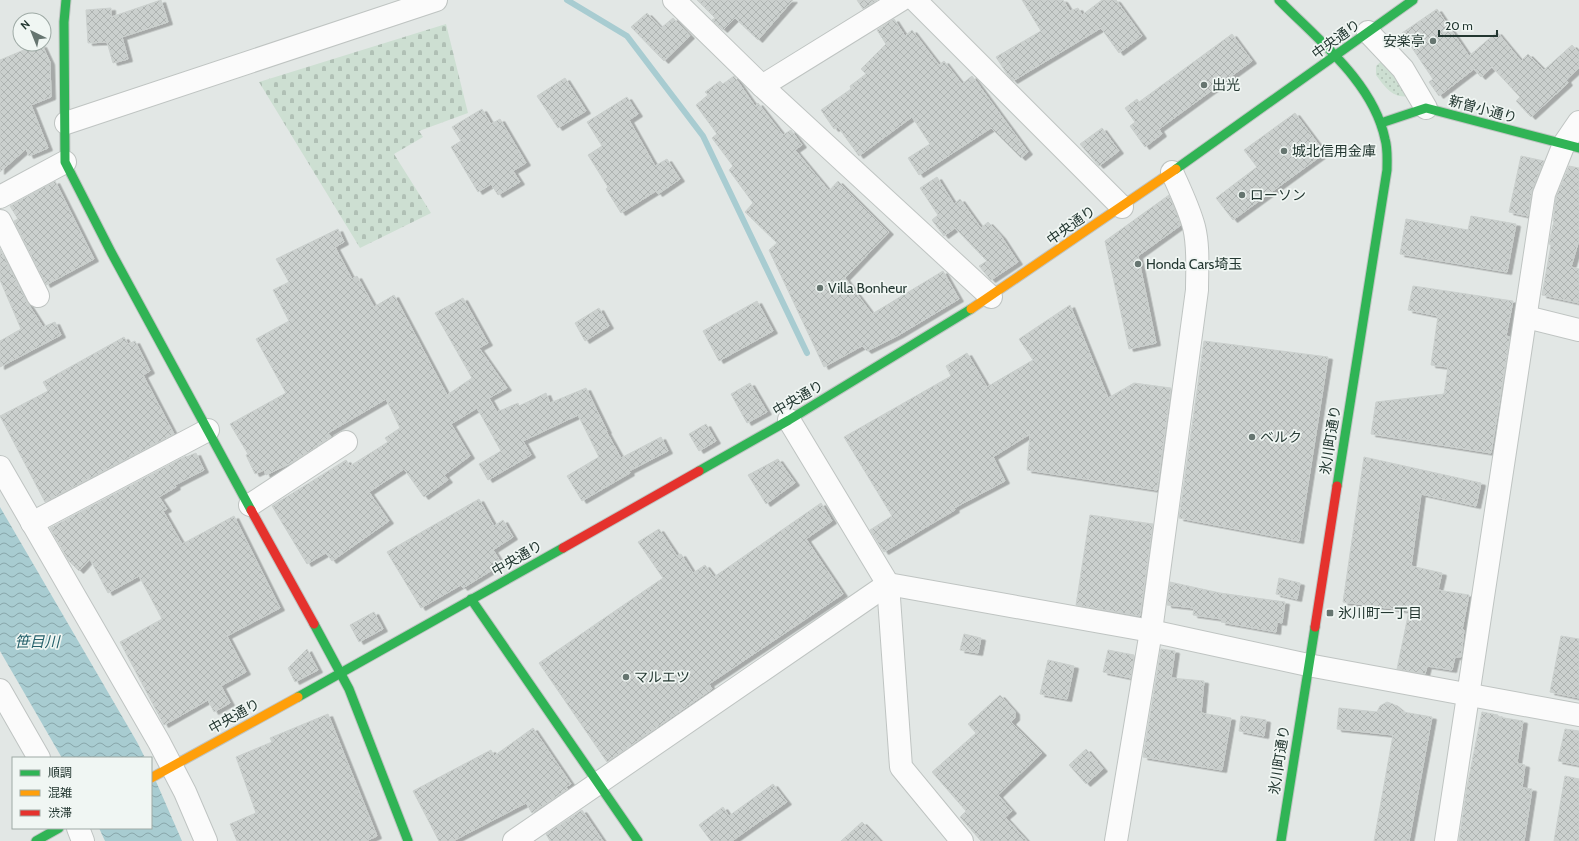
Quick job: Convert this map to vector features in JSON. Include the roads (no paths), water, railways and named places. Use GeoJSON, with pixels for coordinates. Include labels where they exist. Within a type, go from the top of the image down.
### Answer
{"type":"FeatureCollection","features":[{"type":"Feature","properties":{"kind":"street"},"geometry":{"type":"LineString","coordinates":[[66,0],[64,22],[66,123],[65,162],[115,259],[349,689],[408,841]]}},
{"type":"Feature","properties":{"kind":"street"},"geometry":{"type":"LineString","coordinates":[[66,123],[436,0]]}},
{"type":"Feature","properties":{"kind":"street"},"geometry":{"type":"LineString","coordinates":[[674,0],[762,86],[992,297]]}},
{"type":"Feature","properties":{"kind":"street"},"geometry":{"type":"LineString","coordinates":[[762,86],[901,0]]}},
{"type":"Feature","properties":{"kind":"street"},"geometry":{"type":"LineString","coordinates":[[915,0],[1122,206]]}},
{"type":"Feature","properties":{"kind":"street","name":"氷川町通り"},"geometry":{"type":"LineString","coordinates":[[1279,0],[1334,57],[1361,88],[1381,123],[1387,146],[1387,170],[1280,841]]}},
{"type":"Feature","properties":{"kind":"street","name":"中央通り"},"geometry":{"type":"LineString","coordinates":[[152,777],[789,420],[951,323],[992,297],[1172,172],[1413,0]]}},
{"type":"Feature","properties":{"kind":"street"},"geometry":{"type":"LineString","coordinates":[[1368,32],[1403,69],[1426,108]]}},
{"type":"Feature","properties":{"kind":"street","name":"新曽小通り"},"geometry":{"type":"LineString","coordinates":[[1381,123],[1426,108],[1572,146]]}},
{"type":"Feature","properties":{"kind":"street"},"geometry":{"type":"LineString","coordinates":[[1446,841],[1544,194],[1572,146],[1579,122]]}},
{"type":"Feature","properties":{"kind":"street"},"geometry":{"type":"LineString","coordinates":[[0,197],[65,162]]}},
{"type":"Feature","properties":{"kind":"street"},"geometry":{"type":"LineString","coordinates":[[1116,841],[1151,631],[1196,290],[1197,258],[1194,228],[1184,199],[1172,172]]}},
{"type":"Feature","properties":{"kind":"street"},"geometry":{"type":"LineString","coordinates":[[0,221],[38,296]]}},
{"type":"Feature","properties":{"kind":"street"},"geometry":{"type":"LineString","coordinates":[[1526,317],[1579,330]]}},
{"type":"Feature","properties":{"kind":"street"},"geometry":{"type":"LineString","coordinates":[[789,420],[888,584],[901,767],[962,841]]}},
{"type":"Feature","properties":{"kind":"street"},"geometry":{"type":"LineString","coordinates":[[32,523],[208,430]]}},
{"type":"Feature","properties":{"kind":"street"},"geometry":{"type":"LineString","coordinates":[[250,506],[346,442]]}},
{"type":"Feature","properties":{"kind":"street"},"geometry":{"type":"LineString","coordinates":[[0,466],[170,768],[206,841]]}},
{"type":"Feature","properties":{"kind":"street"},"geometry":{"type":"LineString","coordinates":[[514,841],[888,584],[1151,631],[1308,665],[1579,715]]}},
{"type":"Feature","properties":{"kind":"street"},"geometry":{"type":"LineString","coordinates":[[471,599],[599,782],[638,841]]}},
{"type":"Feature","properties":{"kind":"street"},"geometry":{"type":"LineString","coordinates":[[0,690],[38,757]]}},
{"type":"Feature","properties":{"kind":"street"},"geometry":{"type":"LineString","coordinates":[[36,841],[57,829]]}},
{"type":"Feature","properties":{"kind":"street"},"geometry":{"type":"LineString","coordinates":[[78,829],[83,841]]}},
{"type":"Feature","properties":{"kind":"water","name":"笹目川"},"geometry":{"type":"Polygon","coordinates":[[[0,507],[144,757],[61,757],[0,651],[0,507]]]}},
{"type":"Feature","properties":{"kind":"water"},"geometry":{"type":"Polygon","coordinates":[[[152,772],[182,841],[105,841],[99,829],[152,829],[152,772]]]}},
{"type":"Feature","properties":{"kind":"waterway"},"geometry":{"type":"LineString","coordinates":[[567,0],[627,36],[703,136],[807,353]]}},
{"type":"Feature","properties":{"kind":"place","name":"安楽亭"},"geometry":{"type":"Point","coordinates":[1433,41]}},
{"type":"Feature","properties":{"kind":"place","name":"出光"},"geometry":{"type":"Point","coordinates":[1204,85]}},
{"type":"Feature","properties":{"kind":"place","name":"城北信用金庫"},"geometry":{"type":"Point","coordinates":[1284,151]}},
{"type":"Feature","properties":{"kind":"place","name":"ローソン"},"geometry":{"type":"Point","coordinates":[1242,195]}},
{"type":"Feature","properties":{"kind":"place","name":"Honda Cars埼玉"},"geometry":{"type":"Point","coordinates":[1138,264]}},
{"type":"Feature","properties":{"kind":"place","name":"Villa Bonheur"},"geometry":{"type":"Point","coordinates":[820,288]}},
{"type":"Feature","properties":{"kind":"place","name":"ベルク"},"geometry":{"type":"Point","coordinates":[1252,437]}},
{"type":"Feature","properties":{"kind":"place","name":"氷川町一丁目"},"geometry":{"type":"Point","coordinates":[1330,613]}},
{"type":"Feature","properties":{"kind":"place","name":"マルエツ"},"geometry":{"type":"Point","coordinates":[626,677]}}]}
